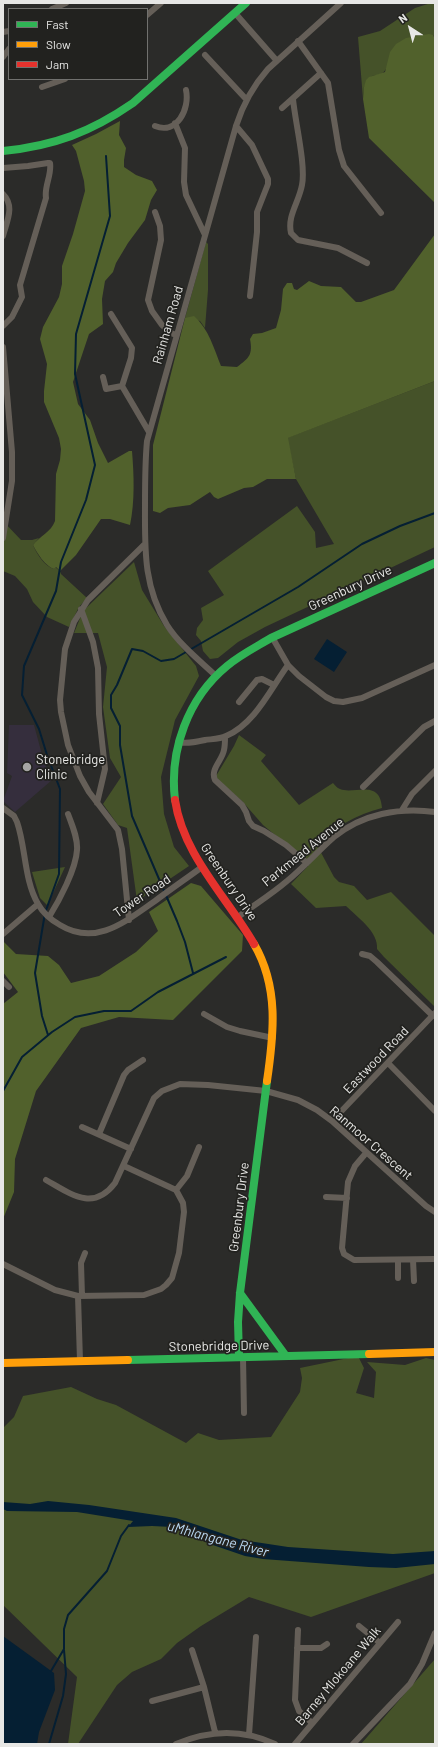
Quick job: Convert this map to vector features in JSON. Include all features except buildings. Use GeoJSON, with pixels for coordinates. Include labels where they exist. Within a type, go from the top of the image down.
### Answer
{"type":"FeatureCollection","features":[{"type":"Feature","properties":{"kind":"street"},"geometry":{"type":"LineString","coordinates":[[54,8],[66,3]]}},
{"type":"Feature","properties":{"kind":"street"},"geometry":{"type":"LineString","coordinates":[[148,15],[161,3]]}},
{"type":"Feature","properties":{"kind":"street"},"geometry":{"type":"LineString","coordinates":[[3,151],[32,149],[72,138],[114,116],[133,103],[246,3]]}},
{"type":"Feature","properties":{"kind":"street","name":"Rainham Road"},"geometry":{"type":"LineString","coordinates":[[216,675],[176,636],[162,616],[151,591],[146,568],[145,544],[146,452],[176,335],[236,126],[246,99],[259,79],[277,60],[341,3]]}},
{"type":"Feature","properties":{"kind":"street"},"geometry":{"type":"LineString","coordinates":[[235,13],[277,60]]}},
{"type":"Feature","properties":{"kind":"street"},"geometry":{"type":"LineString","coordinates":[[298,40],[321,73],[329,89],[339,150],[344,166],[381,214]]}},
{"type":"Feature","properties":{"kind":"street"},"geometry":{"type":"LineString","coordinates":[[205,55],[246,99]]}},
{"type":"Feature","properties":{"kind":"street"},"geometry":{"type":"LineString","coordinates":[[282,108],[321,73]]}},
{"type":"Feature","properties":{"kind":"street"},"geometry":{"type":"LineString","coordinates":[[42,88],[62,80]]}},
{"type":"Feature","properties":{"kind":"street"},"geometry":{"type":"LineString","coordinates":[[155,126],[165,129],[175,123],[186,109],[188,98],[186,90]]}},
{"type":"Feature","properties":{"kind":"street"},"geometry":{"type":"LineString","coordinates":[[292,99],[303,180],[291,216],[291,233],[298,240],[338,248],[367,263]]}},
{"type":"Feature","properties":{"kind":"street"},"geometry":{"type":"LineString","coordinates":[[175,123],[185,148],[184,182],[186,195],[205,235]]}},
{"type":"Feature","properties":{"kind":"street"},"geometry":{"type":"LineString","coordinates":[[236,126],[252,145],[268,179],[268,184],[257,212],[257,232],[250,296]]}},
{"type":"Feature","properties":{"kind":"street"},"geometry":{"type":"LineString","coordinates":[[3,168],[50,163],[45,190],[46,198],[20,285],[22,297],[12,317],[3,326]]}},
{"type":"Feature","properties":{"kind":"street"},"geometry":{"type":"LineString","coordinates":[[3,194],[10,205],[3,236]]}},
{"type":"Feature","properties":{"kind":"street"},"geometry":{"type":"LineString","coordinates":[[155,212],[160,226],[161,245],[148,300],[152,310],[162,325],[171,333],[176,335]]}},
{"type":"Feature","properties":{"kind":"street"},"geometry":{"type":"LineString","coordinates":[[111,314],[132,348],[131,358],[122,386],[150,432]]}},
{"type":"Feature","properties":{"kind":"street"},"geometry":{"type":"LineString","coordinates":[[3,347],[12,452],[12,481],[3,538]]}},
{"type":"Feature","properties":{"kind":"street"},"geometry":{"type":"LineString","coordinates":[[104,377],[106,389],[122,386]]}},
{"type":"Feature","properties":{"kind":"street"},"geometry":{"type":"LineString","coordinates":[[129,920],[122,849],[118,830],[89,792],[75,764],[68,745],[60,706],[65,650],[74,622],[88,600],[145,544]]}},
{"type":"Feature","properties":{"kind":"street","name":"Greenbury Drive"},"geometry":{"type":"LineString","coordinates":[[241,1357],[238,1322],[240,1293],[273,1038],[274,1006],[266,967],[259,950],[238,917],[202,867],[186,840],[176,812],[173,773],[178,742],[187,716],[194,702],[216,675],[244,652],[272,637],[435,563]]}},
{"type":"Feature","properties":{"kind":"street"},"geometry":{"type":"LineString","coordinates":[[81,609],[93,642],[98,668],[99,714],[105,769],[97,803]]}},
{"type":"Feature","properties":{"kind":"street"},"geometry":{"type":"LineString","coordinates":[[272,637],[288,665],[317,691],[334,701],[342,702],[362,698],[435,665]]}},
{"type":"Feature","properties":{"kind":"street"},"geometry":{"type":"LineString","coordinates":[[178,742],[186,744],[225,737],[240,728],[288,665]]}},
{"type":"Feature","properties":{"kind":"street"},"geometry":{"type":"LineString","coordinates":[[239,702],[257,680],[262,679],[274,685]]}},
{"type":"Feature","properties":{"kind":"street"},"geometry":{"type":"LineString","coordinates":[[363,787],[424,727],[435,722]]}},
{"type":"Feature","properties":{"kind":"street"},"geometry":{"type":"LineString","coordinates":[[225,737],[224,750],[214,769],[213,777],[237,800],[246,812],[249,822],[253,826],[286,845],[307,863]]}},
{"type":"Feature","properties":{"kind":"street"},"geometry":{"type":"LineString","coordinates":[[402,810],[412,794],[435,771]]}},
{"type":"Feature","properties":{"kind":"street","name":"Tower Road"},"geometry":{"type":"LineString","coordinates":[[3,808],[14,816],[17,822],[32,888],[38,904],[49,917],[65,928],[84,933],[107,930],[129,920],[202,867]]}},
{"type":"Feature","properties":{"kind":"street","name":"Parkmead Avenue"},"geometry":{"type":"LineString","coordinates":[[238,917],[287,881],[348,827],[373,816],[402,810],[435,812]]}},
{"type":"Feature","properties":{"kind":"street"},"geometry":{"type":"LineString","coordinates":[[49,917],[62,894],[77,851],[75,834],[68,814]]}},
{"type":"Feature","properties":{"kind":"street"},"geometry":{"type":"LineString","coordinates":[[3,934],[38,904]]}},
{"type":"Feature","properties":{"kind":"street"},"geometry":{"type":"LineString","coordinates":[[362,954],[370,956],[378,962],[434,1015]]}},
{"type":"Feature","properties":{"kind":"street"},"geometry":{"type":"LineString","coordinates":[[3,981],[10,987]]}},
{"type":"Feature","properties":{"kind":"street"},"geometry":{"type":"LineString","coordinates":[[204,1014],[234,1029],[273,1038]]}},
{"type":"Feature","properties":{"kind":"street","name":"Eastwood Road"},"geometry":{"type":"LineString","coordinates":[[332,1121],[434,1015]]}},
{"type":"Feature","properties":{"kind":"street"},"geometry":{"type":"LineString","coordinates":[[99,1134],[124,1075],[128,1070],[142,1060]]}},
{"type":"Feature","properties":{"kind":"street"},"geometry":{"type":"LineString","coordinates":[[388,1063],[435,1111]]}},
{"type":"Feature","properties":{"kind":"street","name":"Ranmoor Crescent"},"geometry":{"type":"LineString","coordinates":[[46,1180],[82,1199],[94,1198],[109,1191],[124,1166],[154,1098],[162,1091],[170,1087],[188,1084],[266,1091],[298,1100],[317,1110],[332,1121],[366,1153],[426,1206],[435,1212]]}},
{"type":"Feature","properties":{"kind":"street"},"geometry":{"type":"LineString","coordinates":[[82,1127],[131,1149]]}},
{"type":"Feature","properties":{"kind":"street"},"geometry":{"type":"LineString","coordinates":[[176,1190],[187,1176],[199,1147]]}},
{"type":"Feature","properties":{"kind":"street"},"geometry":{"type":"LineString","coordinates":[[366,1153],[355,1166],[348,1182],[342,1248],[344,1254],[354,1260],[435,1259]]}},
{"type":"Feature","properties":{"kind":"street"},"geometry":{"type":"LineString","coordinates":[[3,1264],[55,1290],[80,1296],[144,1295],[161,1290],[172,1278],[176,1267],[182,1233],[183,1203],[176,1190],[165,1183],[124,1166]]}},
{"type":"Feature","properties":{"kind":"street"},"geometry":{"type":"LineString","coordinates":[[326,1197],[347,1198]]}},
{"type":"Feature","properties":{"kind":"street"},"geometry":{"type":"LineString","coordinates":[[80,1361],[81,1266],[85,1252]]}},
{"type":"Feature","properties":{"kind":"street"},"geometry":{"type":"LineString","coordinates":[[398,1260],[398,1278]]}},
{"type":"Feature","properties":{"kind":"street"},"geometry":{"type":"LineString","coordinates":[[413,1260],[414,1281]]}},
{"type":"Feature","properties":{"kind":"street"},"geometry":{"type":"LineString","coordinates":[[240,1293],[286,1356]]}},
{"type":"Feature","properties":{"kind":"street","name":"Stonebridge Drive"},"geometry":{"type":"LineString","coordinates":[[3,1363],[435,1352]]}},
{"type":"Feature","properties":{"kind":"street"},"geometry":{"type":"LineString","coordinates":[[241,1357],[244,1413]]}},
{"type":"Feature","properties":{"kind":"street","name":"Barney Mlokoane Walk"},"geometry":{"type":"LineString","coordinates":[[295,1744],[398,1622]]}},
{"type":"Feature","properties":{"kind":"street"},"geometry":{"type":"LineString","coordinates":[[359,1626],[380,1643]]}},
{"type":"Feature","properties":{"kind":"street"},"geometry":{"type":"LineString","coordinates":[[298,1630],[295,1700],[298,1711],[312,1723]]}},
{"type":"Feature","properties":{"kind":"street"},"geometry":{"type":"LineString","coordinates":[[353,1744],[410,1684],[422,1664],[435,1633]]}},
{"type":"Feature","properties":{"kind":"street"},"geometry":{"type":"LineString","coordinates":[[249,1735],[256,1637]]}},
{"type":"Feature","properties":{"kind":"street"},"geometry":{"type":"LineString","coordinates":[[297,1648],[321,1648],[327,1644]]}},
{"type":"Feature","properties":{"kind":"street"},"geometry":{"type":"LineString","coordinates":[[192,1650],[204,1687],[215,1732]]}},
{"type":"Feature","properties":{"kind":"street"},"geometry":{"type":"LineString","coordinates":[[152,1701],[204,1687]]}},
{"type":"Feature","properties":{"kind":"street"},"geometry":{"type":"LineString","coordinates":[[176,1744],[215,1732],[249,1735],[275,1744]]}},
{"type":"Feature","properties":{"kind":"shaded area","name":"Stonebridge Clinic"},"geometry":{"type":"Polygon","coordinates":[[[9,725],[34,725],[44,762],[52,780],[15,812],[3,801],[12,776],[7,773],[9,725]]]}},
{"type":"Feature","properties":{"kind":"green space"},"geometry":{"type":"Polygon","coordinates":[[[435,3],[435,39],[433,35],[387,67],[383,73],[372,76],[364,87],[363,99],[358,37],[380,31],[415,8],[435,3]]]}},
{"type":"Feature","properties":{"kind":"green space"},"geometry":{"type":"Polygon","coordinates":[[[429,34],[433,35],[435,39],[435,203],[369,138],[363,99],[366,80],[369,77],[385,72],[390,52],[396,44],[406,38],[429,34]]]}},
{"type":"Feature","properties":{"kind":"green space"},"geometry":{"type":"Polygon","coordinates":[[[120,121],[119,135],[126,148],[124,167],[136,175],[152,181],[157,190],[151,200],[145,220],[128,243],[116,263],[113,272],[105,281],[102,299],[103,324],[89,334],[73,382],[78,404],[90,420],[98,443],[108,463],[129,451],[132,451],[134,488],[132,516],[130,525],[110,519],[101,519],[76,555],[60,571],[56,567],[54,569],[44,562],[33,545],[51,528],[55,521],[56,474],[61,449],[59,438],[44,402],[47,364],[40,339],[43,327],[59,297],[62,284],[62,266],[85,191],[84,181],[76,151],[72,145],[120,121]]]}},
{"type":"Feature","properties":{"kind":"green space"},"geometry":{"type":"Polygon","coordinates":[[[435,234],[435,381],[288,438],[296,479],[267,479],[253,487],[244,488],[218,499],[210,492],[190,505],[168,508],[160,513],[153,511],[153,445],[185,318],[194,316],[204,327],[221,366],[237,367],[249,356],[251,349],[250,339],[253,334],[262,333],[276,328],[281,310],[283,289],[287,283],[292,283],[294,289],[297,290],[309,281],[321,286],[341,287],[356,302],[361,302],[394,290],[435,234]]]}},
{"type":"Feature","properties":{"kind":"green space"},"geometry":{"type":"Polygon","coordinates":[[[206,242],[208,244],[208,290],[205,328],[200,321],[185,318],[206,242]]]}},
{"type":"Feature","properties":{"kind":"green space"},"geometry":{"type":"Polygon","coordinates":[[[435,381],[435,547],[265,627],[238,642],[218,658],[210,659],[203,651],[201,641],[196,635],[197,628],[203,620],[201,608],[224,595],[208,571],[297,506],[315,532],[316,548],[334,544],[296,479],[287,438],[435,381]]]}},
{"type":"Feature","properties":{"kind":"green space"},"geometry":{"type":"Polygon","coordinates":[[[3,521],[21,540],[32,540],[39,538],[33,545],[41,559],[50,567],[54,569],[55,567],[60,571],[61,574],[87,598],[79,607],[69,627],[47,617],[33,602],[27,589],[15,576],[3,571],[3,521]]]}},
{"type":"Feature","properties":{"kind":"green space"},"geometry":{"type":"Polygon","coordinates":[[[134,562],[142,590],[164,626],[196,666],[199,676],[175,720],[161,777],[164,814],[174,847],[189,866],[137,901],[127,828],[118,825],[103,804],[121,777],[110,758],[103,707],[107,667],[98,633],[74,633],[83,611],[134,562]]]}},
{"type":"Feature","properties":{"kind":"green space"},"geometry":{"type":"Polygon","coordinates":[[[239,735],[266,755],[261,761],[299,805],[333,783],[340,789],[372,790],[377,793],[382,808],[347,822],[324,838],[317,845],[334,877],[339,882],[354,886],[367,900],[391,892],[435,936],[435,1007],[384,957],[377,949],[375,937],[371,931],[346,906],[316,908],[291,884],[310,864],[263,825],[242,801],[219,781],[216,776],[239,735]]]}},
{"type":"Feature","properties":{"kind":"green space"},"geometry":{"type":"Polygon","coordinates":[[[65,867],[47,905],[40,898],[32,872],[65,867]]]}},
{"type":"Feature","properties":{"kind":"green space"},"geometry":{"type":"Polygon","coordinates":[[[191,883],[201,886],[243,935],[242,951],[173,1020],[119,1017],[81,1028],[36,1091],[15,1159],[14,1192],[3,1219],[3,1004],[18,992],[3,972],[3,941],[16,954],[48,956],[59,965],[71,983],[99,976],[136,952],[158,931],[149,912],[191,883]]]}},
{"type":"Feature","properties":{"kind":"green space"},"geometry":{"type":"Polygon","coordinates":[[[358,1356],[364,1368],[356,1393],[374,1398],[376,1372],[367,1362],[405,1365],[426,1358],[435,1360],[435,1573],[311,1617],[249,1597],[201,1626],[177,1643],[161,1659],[132,1672],[117,1685],[78,1744],[68,1744],[77,1677],[3,1605],[3,1428],[14,1417],[23,1396],[71,1387],[97,1399],[116,1405],[186,1443],[198,1433],[219,1440],[271,1437],[300,1392],[302,1378],[300,1368],[358,1356]]]}},
{"type":"Feature","properties":{"kind":"green space"},"geometry":{"type":"Polygon","coordinates":[[[435,1659],[435,1744],[361,1744],[435,1659]]]}},
{"type":"Feature","properties":{"kind":"water"},"geometry":{"type":"Polygon","coordinates":[[[327,639],[347,652],[334,672],[314,659],[327,639]]]}},
{"type":"Feature","properties":{"kind":"water","name":"uMhlangane River"},"geometry":{"type":"Polygon","coordinates":[[[48,1501],[89,1505],[176,1518],[242,1540],[288,1547],[393,1554],[435,1551],[435,1564],[396,1568],[263,1559],[245,1556],[210,1544],[172,1527],[128,1527],[133,1521],[77,1512],[7,1511],[3,1509],[3,1502],[30,1504],[48,1501]]]}},
{"type":"Feature","properties":{"kind":"water"},"geometry":{"type":"Polygon","coordinates":[[[3,1636],[54,1673],[55,1690],[39,1732],[37,1744],[3,1744],[3,1636]]]}},
{"type":"Feature","properties":{"kind":"waterway"},"geometry":{"type":"LineString","coordinates":[[48,1035],[42,1016],[35,973],[45,913],[59,874],[60,789],[39,729],[22,695],[24,666],[56,591],[61,562],[86,500],[95,465],[75,374],[76,334],[110,216],[106,156]]}},
{"type":"Feature","properties":{"kind":"waterway"},"geometry":{"type":"LineString","coordinates":[[193,973],[185,942],[177,921],[132,816],[120,745],[120,726],[111,708],[111,695],[117,685],[132,649],[143,651],[161,661],[174,659],[298,587],[362,544],[400,526],[435,513]]}},
{"type":"Feature","properties":{"kind":"waterway"},"geometry":{"type":"LineString","coordinates":[[3,1091],[22,1057],[52,1032],[75,1017],[104,1011],[131,1011],[158,992],[226,957]]}},
{"type":"Feature","properties":{"kind":"waterway"},"geometry":{"type":"LineString","coordinates":[[51,1671],[64,1649],[64,1629],[68,1615],[107,1571],[121,1536],[129,1525]]}},
{"type":"Feature","properties":{"kind":"waterway"},"geometry":{"type":"LineString","coordinates":[[49,1744],[63,1696],[66,1674],[64,1650]]}},
{"type":"Feature","properties":{"kind":"traffic: fast"},"geometry":{"type":"LineString","coordinates":[[3,151],[22,149],[71,136],[87,130],[117,113],[133,103],[246,3]]}},
{"type":"Feature","properties":{"kind":"traffic: fast"},"geometry":{"type":"LineString","coordinates":[[175,800],[175,762],[184,726],[202,693],[213,679],[227,666],[271,638],[435,563]]}},
{"type":"Feature","properties":{"kind":"traffic: fast"},"geometry":{"type":"LineString","coordinates":[[239,1357],[238,1322],[240,1293],[267,1081]]}},
{"type":"Feature","properties":{"kind":"traffic: fast"},"geometry":{"type":"LineString","coordinates":[[240,1293],[286,1356]]}},
{"type":"Feature","properties":{"kind":"traffic: fast"},"geometry":{"type":"LineString","coordinates":[[128,1360],[369,1354]]}},
{"type":"Feature","properties":{"kind":"traffic: slow"},"geometry":{"type":"LineString","coordinates":[[254,944],[268,977],[271,994],[273,1028],[267,1081]]}},
{"type":"Feature","properties":{"kind":"traffic: slow"},"geometry":{"type":"LineString","coordinates":[[369,1354],[435,1352]]}},
{"type":"Feature","properties":{"kind":"traffic: slow"},"geometry":{"type":"LineString","coordinates":[[3,1363],[128,1360]]}},
{"type":"Feature","properties":{"kind":"traffic: jam"},"geometry":{"type":"LineString","coordinates":[[175,800],[180,820],[196,857],[254,944]]}},
{"type":"Feature","properties":{"kind":"place","name":"Stonebridge Clinic"},"geometry":{"type":"Point","coordinates":[27,767]}}]}
